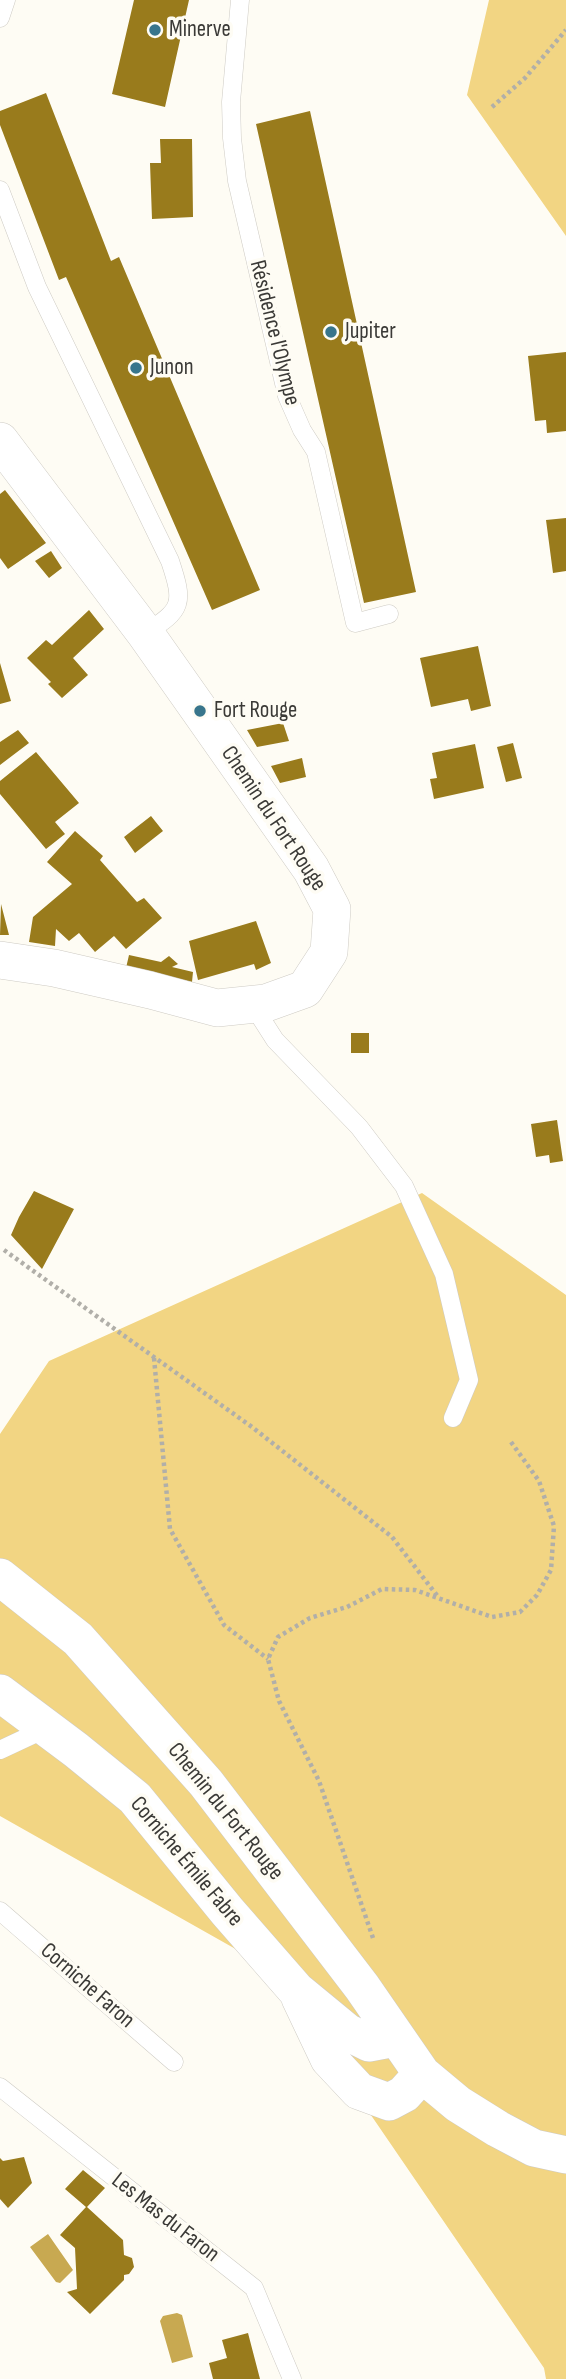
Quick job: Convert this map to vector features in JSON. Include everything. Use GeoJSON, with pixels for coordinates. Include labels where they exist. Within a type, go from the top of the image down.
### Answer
{"type":"FeatureCollection","features":[{"type":"Feature","properties":{"kind":"street","name":"Chemin du Fort Rouge"},"geometry":{"type":"LineString","coordinates":[[0,443],[145,633],[311,869],[332,909],[329,952],[305,989],[266,1003],[217,1008],[54,968],[0,960]]}},
{"type":"Feature","properties":{"kind":"street","name":"Chemin du Fort Rouge"},"geometry":{"type":"LineString","coordinates":[[0,1577],[78,1639],[206,1783],[362,1987],[422,2074],[458,2104],[498,2129],[534,2148],[566,2155]]}},
{"type":"Feature","properties":{"kind":"street","name":"Corniche Émile Fabre"},"geometry":{"type":"LineString","coordinates":[[0,1693],[135,1798],[227,1911],[296,1990],[347,2032],[369,2043],[385,2040],[394,2034]]}},
{"type":"Feature","properties":{"kind":"street","name":"Corniche Émile Fabre"},"geometry":{"type":"LineString","coordinates":[[296,1990],[328,2059],[359,2091],[389,2102],[404,2094],[422,2074]]}},
{"type":"Feature","properties":{"kind":"lane"},"geometry":{"type":"LineString","coordinates":[[0,18],[6,0]]}},
{"type":"Feature","properties":{"kind":"lane","name":"Résidence l'Olympe"},"geometry":{"type":"LineString","coordinates":[[240,0],[231,102],[233,149],[237,181],[286,396],[316,452],[355,623],[389,614]]}},
{"type":"Feature","properties":{"kind":"lane"},"geometry":{"type":"LineString","coordinates":[[0,190],[37,288],[170,561],[177,583],[177,608],[167,620],[145,633]]}},
{"type":"Feature","properties":{"kind":"lane"},"geometry":{"type":"LineString","coordinates":[[251,1004],[275,1041],[359,1127],[404,1186],[444,1274],[469,1380],[453,1418]]}},
{"type":"Feature","properties":{"kind":"lane"},"geometry":{"type":"LineString","coordinates":[[0,1750],[47,1728]]}},
{"type":"Feature","properties":{"kind":"lane","name":"Corniche Faron"},"geometry":{"type":"LineString","coordinates":[[0,1911],[174,2062]]}},
{"type":"Feature","properties":{"kind":"lane","name":"Les Mas du Faron"},"geometry":{"type":"LineString","coordinates":[[0,2087],[254,2288],[292,2379]]}},
{"type":"Feature","properties":{"kind":"path"},"geometry":{"type":"LineString","coordinates":[[492,107],[525,78],[566,30]]}},
{"type":"Feature","properties":{"kind":"path"},"geometry":{"type":"LineString","coordinates":[[4,1250],[252,1427],[393,1537],[440,1599]]}},
{"type":"Feature","properties":{"kind":"path"},"geometry":{"type":"LineString","coordinates":[[154,1357],[170,1529],[225,1625],[268,1659],[279,1701],[319,1781],[377,1953],[377,1977],[362,1987]]}},
{"type":"Feature","properties":{"kind":"path"},"geometry":{"type":"LineString","coordinates":[[268,1659],[278,1637],[310,1618],[347,1607],[382,1589],[415,1590],[492,1617],[520,1612],[537,1595],[551,1570],[554,1526],[539,1482],[511,1442]]}},
{"type":"Feature","properties":{"kind":"shaded area"},"geometry":{"type":"Polygon","coordinates":[[[489,0],[566,0],[566,236],[467,95],[489,0]]]}},
{"type":"Feature","properties":{"kind":"shaded area"},"geometry":{"type":"Polygon","coordinates":[[[422,1193],[566,1295],[566,2379],[546,2379],[544,2368],[271,1969],[0,1816],[0,1434],[49,1361],[422,1193]]]}},
{"type":"Feature","properties":{"kind":"shaded area"},"geometry":{"type":"Polygon","coordinates":[[[48,2234],[73,2270],[60,2283],[56,2282],[30,2247],[48,2234]]]}},
{"type":"Feature","properties":{"kind":"shaded area"},"geometry":{"type":"Polygon","coordinates":[[[177,2313],[182,2315],[193,2357],[172,2363],[160,2321],[163,2316],[177,2313]]]}},
{"type":"Feature","properties":{"kind":"building","name":"Minerve"},"geometry":{"type":"Polygon","coordinates":[[[134,0],[189,0],[165,107],[112,94],[134,0]]]}},
{"type":"Feature","properties":{"kind":"building","name":"Junon"},"geometry":{"type":"Polygon","coordinates":[[[46,93],[111,261],[119,257],[260,590],[212,610],[66,277],[59,280],[0,125],[0,111],[46,93]]]}},
{"type":"Feature","properties":{"kind":"building","name":"Jupiter"},"geometry":{"type":"Polygon","coordinates":[[[310,111],[416,592],[364,603],[256,124],[310,111]]]}},
{"type":"Feature","properties":{"kind":"building"},"geometry":{"type":"Polygon","coordinates":[[[160,139],[192,139],[193,217],[152,219],[150,163],[161,163],[160,139]]]}},
{"type":"Feature","properties":{"kind":"building"},"geometry":{"type":"Polygon","coordinates":[[[566,352],[566,431],[547,433],[546,420],[535,421],[528,356],[566,352]]]}},
{"type":"Feature","properties":{"kind":"building"},"geometry":{"type":"Polygon","coordinates":[[[5,490],[46,543],[8,569],[0,558],[0,494],[5,490]]]}},
{"type":"Feature","properties":{"kind":"building"},"geometry":{"type":"Polygon","coordinates":[[[566,518],[566,571],[553,573],[546,520],[566,518]]]}},
{"type":"Feature","properties":{"kind":"building"},"geometry":{"type":"Polygon","coordinates":[[[51,551],[62,568],[49,578],[35,561],[51,551]]]}},
{"type":"Feature","properties":{"kind":"building"},"geometry":{"type":"Polygon","coordinates":[[[89,610],[104,629],[73,658],[88,675],[62,698],[48,684],[51,682],[27,658],[46,640],[52,645],[89,610]]]}},
{"type":"Feature","properties":{"kind":"building"},"geometry":{"type":"Polygon","coordinates":[[[478,646],[491,706],[471,711],[468,699],[431,707],[420,658],[478,646]]]}},
{"type":"Feature","properties":{"kind":"building"},"geometry":{"type":"Polygon","coordinates":[[[0,663],[11,701],[0,704],[0,663]]]}},
{"type":"Feature","properties":{"kind":"building"},"geometry":{"type":"Polygon","coordinates":[[[283,723],[289,741],[257,747],[247,730],[283,723]]]}},
{"type":"Feature","properties":{"kind":"building"},"geometry":{"type":"Polygon","coordinates":[[[18,730],[29,743],[0,765],[0,742],[18,730]]]}},
{"type":"Feature","properties":{"kind":"building"},"geometry":{"type":"Polygon","coordinates":[[[513,743],[522,778],[506,782],[497,747],[513,743]]]}},
{"type":"Feature","properties":{"kind":"building"},"geometry":{"type":"Polygon","coordinates":[[[475,744],[484,788],[434,799],[430,779],[437,778],[432,753],[475,744]]]}},
{"type":"Feature","properties":{"kind":"building"},"geometry":{"type":"Polygon","coordinates":[[[36,752],[79,803],[55,822],[65,834],[46,849],[0,794],[0,781],[36,752]]]}},
{"type":"Feature","properties":{"kind":"building"},"geometry":{"type":"Polygon","coordinates":[[[302,758],[306,777],[280,783],[271,766],[302,758]]]}},
{"type":"Feature","properties":{"kind":"building"},"geometry":{"type":"Polygon","coordinates":[[[151,816],[163,831],[135,853],[124,837],[151,816]]]}},
{"type":"Feature","properties":{"kind":"building"},"geometry":{"type":"Polygon","coordinates":[[[75,831],[103,856],[100,860],[137,902],[144,898],[162,918],[126,949],[114,936],[95,952],[79,933],[69,941],[56,929],[55,946],[29,942],[33,917],[72,884],[47,862],[75,831]]]}},
{"type":"Feature","properties":{"kind":"building"},"geometry":{"type":"Polygon","coordinates":[[[1,904],[9,935],[0,935],[1,904]]]}},
{"type":"Feature","properties":{"kind":"building"},"geometry":{"type":"Polygon","coordinates":[[[256,921],[271,963],[256,970],[254,964],[198,980],[189,941],[256,921]]]}},
{"type":"Feature","properties":{"kind":"building"},"geometry":{"type":"Polygon","coordinates":[[[129,955],[161,962],[169,956],[178,964],[172,967],[193,972],[192,982],[126,968],[129,955]]]}},
{"type":"Feature","properties":{"kind":"building"},"geometry":{"type":"Polygon","coordinates":[[[351,1033],[369,1033],[369,1053],[351,1053],[351,1033]]]}},
{"type":"Feature","properties":{"kind":"building"},"geometry":{"type":"Polygon","coordinates":[[[557,1120],[563,1161],[550,1163],[549,1155],[536,1157],[531,1124],[557,1120]]]}},
{"type":"Feature","properties":{"kind":"building"},"geometry":{"type":"Polygon","coordinates":[[[34,1191],[74,1209],[42,1269],[11,1235],[34,1191]]]}},
{"type":"Feature","properties":{"kind":"building"},"geometry":{"type":"Polygon","coordinates":[[[24,2157],[32,2183],[8,2208],[0,2199],[0,2158],[3,2161],[24,2157]]]}},
{"type":"Feature","properties":{"kind":"building"},"geometry":{"type":"Polygon","coordinates":[[[83,2170],[105,2188],[87,2207],[123,2240],[124,2255],[132,2258],[134,2267],[90,2314],[67,2292],[77,2289],[75,2248],[60,2235],[86,2207],[65,2189],[83,2170]]]}},
{"type":"Feature","properties":{"kind":"building"},"geometry":{"type":"Polygon","coordinates":[[[248,2333],[260,2379],[213,2379],[209,2363],[227,2358],[222,2340],[248,2333]]]}},
{"type":"Feature","properties":{"kind":"place","name":"Minerve"},"geometry":{"type":"Point","coordinates":[155,30]}},
{"type":"Feature","properties":{"kind":"place","name":"Jupiter"},"geometry":{"type":"Point","coordinates":[331,332]}},
{"type":"Feature","properties":{"kind":"place","name":"Junon"},"geometry":{"type":"Point","coordinates":[136,368]}},
{"type":"Feature","properties":{"kind":"place","name":"Fort Rouge"},"geometry":{"type":"Point","coordinates":[200,711]}}]}
